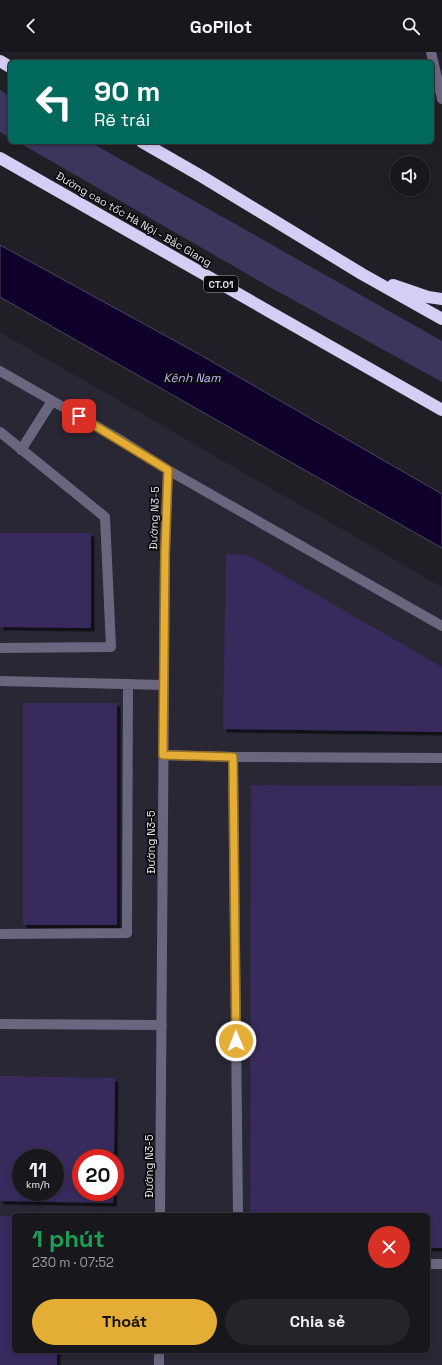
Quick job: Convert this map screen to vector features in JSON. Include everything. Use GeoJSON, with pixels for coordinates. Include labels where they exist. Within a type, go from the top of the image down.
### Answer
{"type":"FeatureCollection","features":[{"type":"Feature","properties":{"kind":"highway"},"geometry":{"type":"LineString","coordinates":[[145,144],[362,274],[442,318]]}},
{"type":"Feature","properties":{"kind":"highway","name":"Đường cao tốc Hà Nội - Bắc Giang"},"geometry":{"type":"LineString","coordinates":[[0,158],[442,410]]}},
{"type":"Feature","properties":{"kind":"highway"},"geometry":{"type":"LineString","coordinates":[[362,274],[428,297],[442,299]]}},
{"type":"Feature","properties":{"kind":"street"},"geometry":{"type":"LineString","coordinates":[[434,61],[442,99]]}},
{"type":"Feature","properties":{"kind":"street"},"geometry":{"type":"LineString","coordinates":[[0,371],[119,439],[168,470],[442,626]]}},
{"type":"Feature","properties":{"kind":"street"},"geometry":{"type":"LineString","coordinates":[[21,450],[52,401]]}},
{"type":"Feature","properties":{"kind":"street"},"geometry":{"type":"LineString","coordinates":[[0,432],[105,516],[111,648],[0,648]]}},
{"type":"Feature","properties":{"kind":"street","name":"Đường N3-5"},"geometry":{"type":"LineString","coordinates":[[160,1213],[165,553],[168,470]]}},
{"type":"Feature","properties":{"kind":"street"},"geometry":{"type":"LineString","coordinates":[[0,681],[164,685]]}},
{"type":"Feature","properties":{"kind":"street"},"geometry":{"type":"LineString","coordinates":[[0,934],[127,933],[128,684]]}},
{"type":"Feature","properties":{"kind":"street"},"geometry":{"type":"LineString","coordinates":[[163,755],[233,757],[442,758]]}},
{"type":"Feature","properties":{"kind":"street"},"geometry":{"type":"LineString","coordinates":[[233,757],[238,1213]]}},
{"type":"Feature","properties":{"kind":"street"},"geometry":{"type":"LineString","coordinates":[[0,1024],[162,1026]]}},
{"type":"Feature","properties":{"kind":"street"},"geometry":{"type":"LineString","coordinates":[[430,1264],[442,1264]]}},
{"type":"Feature","properties":{"kind":"street"},"geometry":{"type":"LineString","coordinates":[[159,1353],[159,1365]]}},
{"type":"Feature","properties":{"kind":"shaded area"},"geometry":{"type":"Polygon","coordinates":[[[0,90],[8,95],[8,137],[0,132],[0,90]]]}},
{"type":"Feature","properties":{"kind":"shaded area"},"geometry":{"type":"Polygon","coordinates":[[[21,144],[94,144],[442,341],[442,382],[268,286],[21,144]]]}},
{"type":"Feature","properties":{"kind":"shaded area"},"geometry":{"type":"Polygon","coordinates":[[[0,332],[442,587],[442,1365],[0,1365],[0,332]]]}},
{"type":"Feature","properties":{"kind":"water","name":"Kênh Nam"},"geometry":{"type":"Polygon","coordinates":[[[0,245],[197,353],[442,494],[442,548],[0,297],[0,245]]]}},
{"type":"Feature","properties":{"kind":"building"},"geometry":{"type":"Polygon","coordinates":[[[0,533],[91,533],[91,628],[0,627],[0,533]]]}},
{"type":"Feature","properties":{"kind":"building"},"geometry":{"type":"Polygon","coordinates":[[[226,554],[248,555],[442,667],[442,732],[223,729],[226,554]]]}},
{"type":"Feature","properties":{"kind":"building"},"geometry":{"type":"Polygon","coordinates":[[[23,703],[117,703],[117,925],[23,925],[23,703]]]}},
{"type":"Feature","properties":{"kind":"building"},"geometry":{"type":"Polygon","coordinates":[[[251,785],[442,786],[442,1248],[430,1248],[430,1213],[250,1213],[251,785]]]}},
{"type":"Feature","properties":{"kind":"building"},"geometry":{"type":"Polygon","coordinates":[[[0,1076],[115,1078],[114,1149],[72,1149],[72,1201],[113,1201],[113,1203],[0,1201],[0,1076]]]}},
{"type":"Feature","properties":{"kind":"building"},"geometry":{"type":"Polygon","coordinates":[[[0,1216],[12,1216],[12,1353],[57,1353],[57,1365],[0,1365],[0,1216]]]}},
{"type":"Feature","properties":{"kind":"route"},"geometry":{"type":"LineString","coordinates":[[79,416],[168,470],[165,553],[163,755],[233,757],[236,1041]]}}]}
